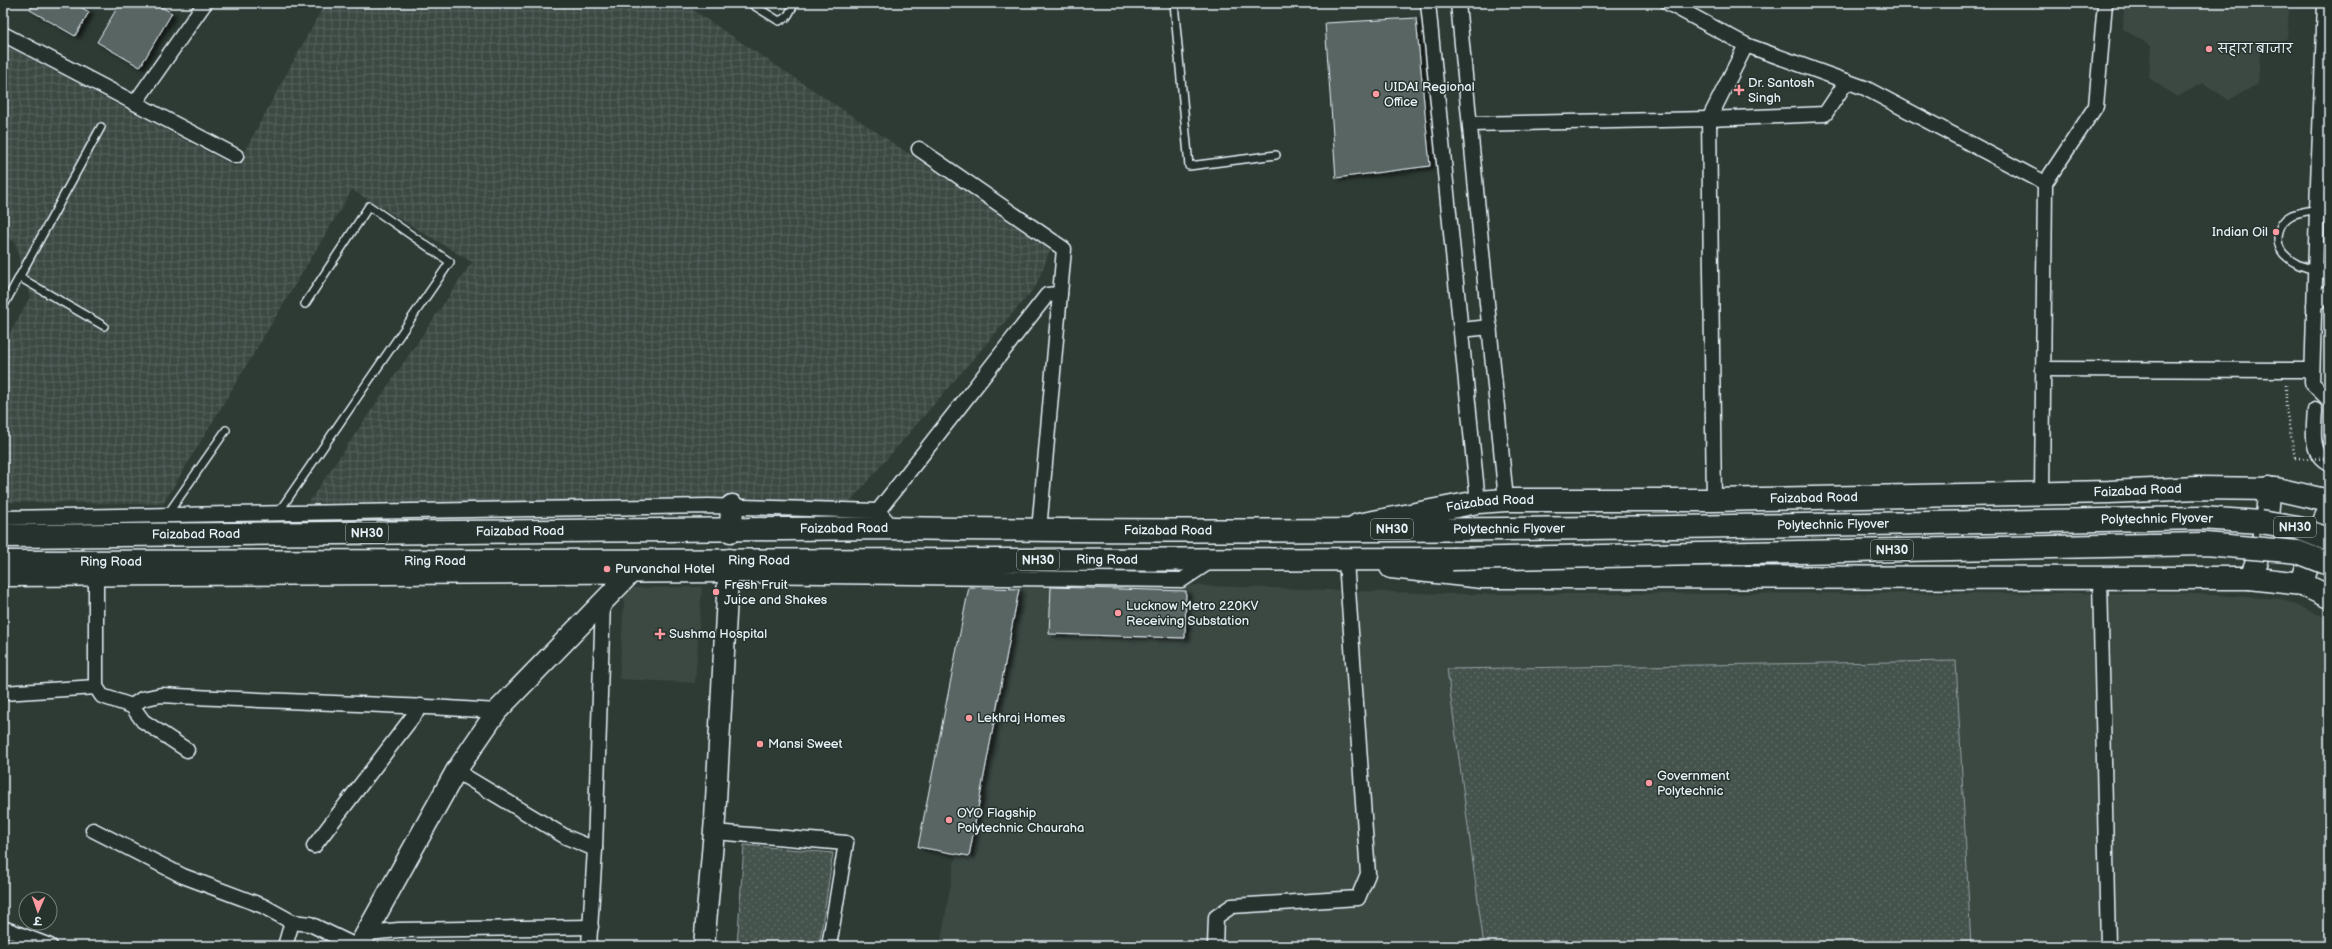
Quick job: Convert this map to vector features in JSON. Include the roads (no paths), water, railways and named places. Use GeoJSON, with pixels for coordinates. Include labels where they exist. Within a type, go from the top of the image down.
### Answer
{"type":"FeatureCollection","features":[{"type":"Feature","properties":{"kind":"main road","name":"Faizabad Road"},"geometry":{"type":"LineString","coordinates":[[3,536],[731,531],[893,528],[1039,530],[1334,529],[1478,502],[1506,500],[1714,500],[2042,494],[2197,488],[2269,488],[2329,501]]}},
{"type":"Feature","properties":{"kind":"main road"},"geometry":{"type":"LineString","coordinates":[[2250,578],[2256,566],[2266,528],[2269,488]]}},
{"type":"Feature","properties":{"kind":"main road"},"geometry":{"type":"LineString","coordinates":[[731,531],[732,506]]}},
{"type":"Feature","properties":{"kind":"main road"},"geometry":{"type":"LineString","coordinates":[[2302,584],[2313,545],[2329,511]]}},
{"type":"Feature","properties":{"kind":"main road","name":"Polytechnic Flyover"},"geometry":{"type":"LineString","coordinates":[[1334,529],[2201,518],[2298,528],[2329,540]]}},
{"type":"Feature","properties":{"kind":"main road","name":"Polytechnic Flyover"},"geometry":{"type":"LineString","coordinates":[[1346,561],[2205,544],[2298,552],[2329,564]]}},
{"type":"Feature","properties":{"kind":"main road","name":"Ring Road"},"geometry":{"type":"LineString","coordinates":[[3,562],[729,567],[1211,560],[1346,561]]}},
{"type":"Feature","properties":{"kind":"main road"},"geometry":{"type":"LineString","coordinates":[[1346,561],[1482,577],[2250,578],[2302,584],[2329,597]]}},
{"type":"Feature","properties":{"kind":"street"},"geometry":{"type":"LineString","coordinates":[[135,103],[205,3]]}},
{"type":"Feature","properties":{"kind":"street"},"geometry":{"type":"LineString","coordinates":[[1428,3],[1478,502]]}},
{"type":"Feature","properties":{"kind":"street"},"geometry":{"type":"LineString","coordinates":[[1458,3],[1506,500]]}},
{"type":"Feature","properties":{"kind":"street"},"geometry":{"type":"LineString","coordinates":[[1668,3],[1746,45],[1865,88],[2045,183]]}},
{"type":"Feature","properties":{"kind":"street"},"geometry":{"type":"LineString","coordinates":[[2042,494],[2045,183],[2096,106],[2105,3]]}},
{"type":"Feature","properties":{"kind":"street"},"geometry":{"type":"LineString","coordinates":[[2325,3],[2322,270],[2314,305],[2312,383],[2329,400]]}},
{"type":"Feature","properties":{"kind":"street"},"geometry":{"type":"LineString","coordinates":[[3,34],[236,156]]}},
{"type":"Feature","properties":{"kind":"street"},"geometry":{"type":"LineString","coordinates":[[1714,500],[1709,119],[1746,45]]}},
{"type":"Feature","properties":{"kind":"street"},"geometry":{"type":"LineString","coordinates":[[1470,124],[1709,119],[1825,114],[1847,81]]}},
{"type":"Feature","properties":{"kind":"street"},"geometry":{"type":"LineString","coordinates":[[919,149],[1064,249],[1039,530]]}},
{"type":"Feature","properties":{"kind":"street"},"geometry":{"type":"LineString","coordinates":[[2314,305],[2329,292]]}},
{"type":"Feature","properties":{"kind":"street"},"geometry":{"type":"LineString","coordinates":[[878,511],[1047,295],[1060,294]]}},
{"type":"Feature","properties":{"kind":"street"},"geometry":{"type":"LineString","coordinates":[[1461,330],[1490,327]]}},
{"type":"Feature","properties":{"kind":"street"},"geometry":{"type":"LineString","coordinates":[[2043,369],[2312,370]]}},
{"type":"Feature","properties":{"kind":"street"},"geometry":{"type":"LineString","coordinates":[[2315,410],[2314,444],[2324,461],[2329,463]]}},
{"type":"Feature","properties":{"kind":"street"},"geometry":{"type":"LineString","coordinates":[[3,518],[732,506],[878,511],[893,528]]}},
{"type":"Feature","properties":{"kind":"street"},"geometry":{"type":"LineString","coordinates":[[1215,946],[1216,917],[1232,906],[1358,898],[1368,874],[1346,561]]}},
{"type":"Feature","properties":{"kind":"street"},"geometry":{"type":"LineString","coordinates":[[3,579],[627,577],[729,567],[714,832],[704,946]]}},
{"type":"Feature","properties":{"kind":"street"},"geometry":{"type":"LineString","coordinates":[[361,942],[456,770],[497,712],[627,577]]}},
{"type":"Feature","properties":{"kind":"street"},"geometry":{"type":"LineString","coordinates":[[2100,578],[2108,946]]}},
{"type":"Feature","properties":{"kind":"street"},"geometry":{"type":"LineString","coordinates":[[96,579],[96,687],[102,696],[132,706],[143,721],[187,750]]}},
{"type":"Feature","properties":{"kind":"street"},"geometry":{"type":"LineString","coordinates":[[589,946],[595,849],[603,601]]}},
{"type":"Feature","properties":{"kind":"street"},"geometry":{"type":"LineString","coordinates":[[3,693],[96,687]]}},
{"type":"Feature","properties":{"kind":"street"},"geometry":{"type":"LineString","coordinates":[[132,706],[142,699],[161,695],[280,702],[420,706],[497,712]]}},
{"type":"Feature","properties":{"kind":"street"},"geometry":{"type":"LineString","coordinates":[[314,846],[420,706]]}},
{"type":"Feature","properties":{"kind":"street"},"geometry":{"type":"LineString","coordinates":[[456,770],[566,837],[595,849]]}},
{"type":"Feature","properties":{"kind":"street"},"geometry":{"type":"LineString","coordinates":[[94,830],[183,876],[263,906],[292,922],[310,924],[361,942],[399,930],[591,927]]}},
{"type":"Feature","properties":{"kind":"street"},"geometry":{"type":"LineString","coordinates":[[714,832],[846,843],[829,946]]}},
{"type":"Feature","properties":{"kind":"street"},"geometry":{"type":"LineString","coordinates":[[285,946],[292,922]]}},
{"type":"Feature","properties":{"kind":"street"},"geometry":{"type":"LineString","coordinates":[[3,928],[50,946]]}},
{"type":"Feature","properties":{"kind":"lane"},"geometry":{"type":"LineString","coordinates":[[750,3],[779,21],[787,17],[795,3]]}},
{"type":"Feature","properties":{"kind":"lane"},"geometry":{"type":"LineString","coordinates":[[1174,3],[1189,166],[1276,155]]}},
{"type":"Feature","properties":{"kind":"lane"},"geometry":{"type":"LineString","coordinates":[[3,307],[101,127]]}},
{"type":"Feature","properties":{"kind":"lane"},"geometry":{"type":"LineString","coordinates":[[278,513],[450,262],[369,206],[305,304]]}},
{"type":"Feature","properties":{"kind":"lane"},"geometry":{"type":"LineString","coordinates":[[2322,270],[2298,265],[2286,257],[2278,244],[2278,234],[2280,228],[2291,216],[2323,209]]}},
{"type":"Feature","properties":{"kind":"lane"},"geometry":{"type":"LineString","coordinates":[[19,277],[104,326]]}},
{"type":"Feature","properties":{"kind":"lane"},"geometry":{"type":"LineString","coordinates":[[167,516],[226,430]]}},
{"type":"Feature","properties":{"kind":"railway"},"geometry":{"type":"LineString","coordinates":[[2324,946],[2329,915]]}},
{"type":"Feature","properties":{"kind":"place","name":"सहारा बाजार"},"geometry":{"type":"Point","coordinates":[2209,49]}},
{"type":"Feature","properties":{"kind":"place","name":"Dr. Santosh Singh"},"geometry":{"type":"Point","coordinates":[1739,90]}},
{"type":"Feature","properties":{"kind":"place","name":"UIDAI Regional Office"},"geometry":{"type":"Point","coordinates":[1376,94]}},
{"type":"Feature","properties":{"kind":"place","name":"Indian Oil"},"geometry":{"type":"Point","coordinates":[2276,232]}},
{"type":"Feature","properties":{"kind":"place","name":"Purvanchal Hotel"},"geometry":{"type":"Point","coordinates":[607,569]}},
{"type":"Feature","properties":{"kind":"place","name":"Fresh Fruit Juice and Shakes"},"geometry":{"type":"Point","coordinates":[716,592]}},
{"type":"Feature","properties":{"kind":"place","name":"Lucknow Metro 220KV Receiving Substation"},"geometry":{"type":"Point","coordinates":[1118,613]}},
{"type":"Feature","properties":{"kind":"place","name":"Sushma Hospital"},"geometry":{"type":"Point","coordinates":[660,634]}},
{"type":"Feature","properties":{"kind":"place","name":"Lekhraj Homes"},"geometry":{"type":"Point","coordinates":[969,718]}},
{"type":"Feature","properties":{"kind":"place","name":"Mansi Sweet"},"geometry":{"type":"Point","coordinates":[760,744]}},
{"type":"Feature","properties":{"kind":"place","name":"Government Polytechnic"},"geometry":{"type":"Point","coordinates":[1649,783]}},
{"type":"Feature","properties":{"kind":"place","name":"OYO Flagship Polytechnic Chauraha"},"geometry":{"type":"Point","coordinates":[949,820]}}]}
